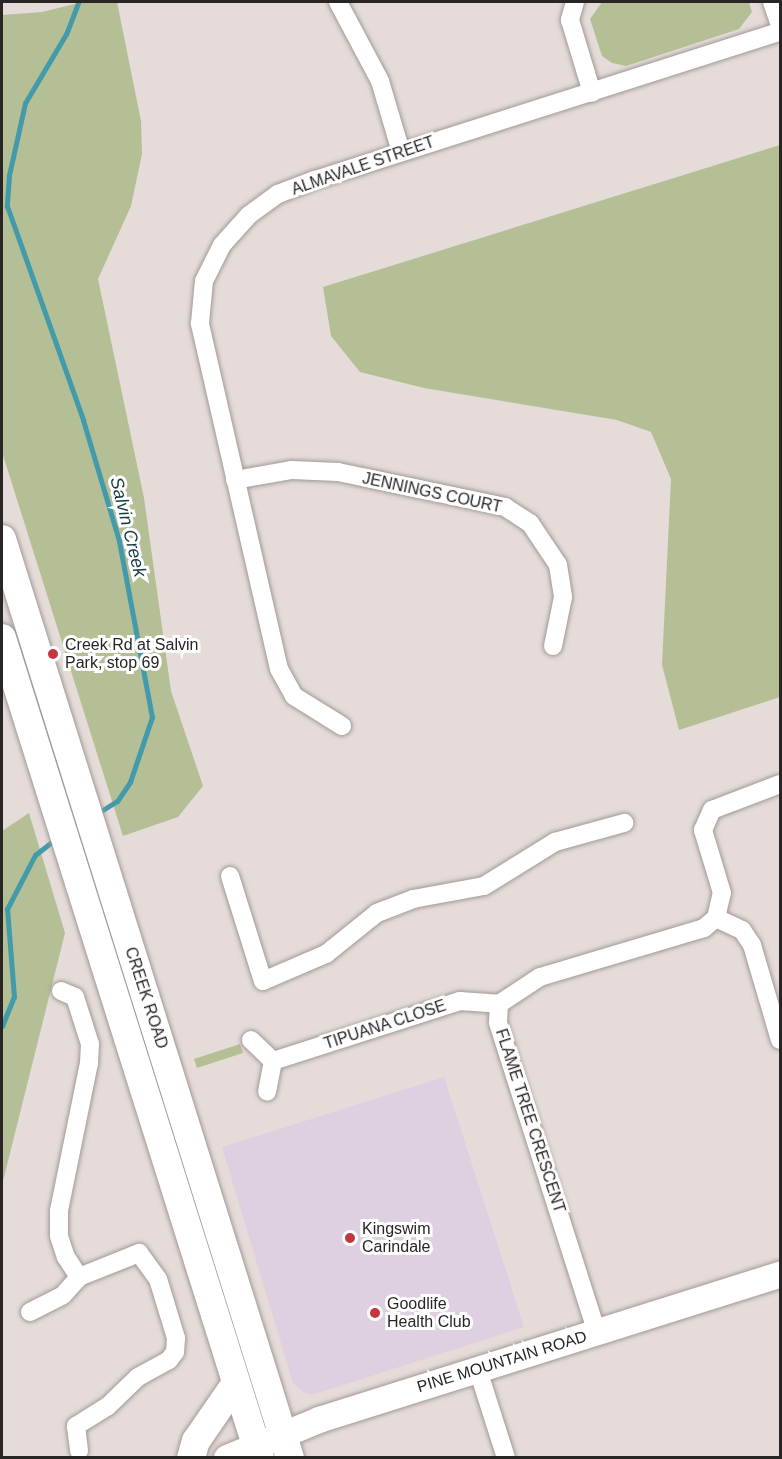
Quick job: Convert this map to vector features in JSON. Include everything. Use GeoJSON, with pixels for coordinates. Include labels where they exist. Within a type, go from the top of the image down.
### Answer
{"type":"FeatureCollection","features":[{"type":"Feature","properties":{"kind":"main road","name":"CREEK ROAD"},"geometry":{"type":"LineString","coordinates":[[2,539],[286,1445]]}},
{"type":"Feature","properties":{"kind":"main road","name":"CREEK ROAD"},"geometry":{"type":"LineString","coordinates":[[2,638],[257,1451]]}},
{"type":"Feature","properties":{"kind":"main road","name":"PINE MOUNTAIN ROAD"},"geometry":{"type":"LineString","coordinates":[[227,1458],[286,1445],[478,1370],[780,1275]]}},
{"type":"Feature","properties":{"kind":"main road"},"geometry":{"type":"LineString","coordinates":[[191,1458],[196,1441],[236,1383]]}},
{"type":"Feature","properties":{"kind":"street"},"geometry":{"type":"LineString","coordinates":[[338,2],[380,81],[401,152]]}},
{"type":"Feature","properties":{"kind":"street"},"geometry":{"type":"LineString","coordinates":[[575,2],[570,20],[592,93]]}},
{"type":"Feature","properties":{"kind":"street"},"geometry":{"type":"LineString","coordinates":[[772,2],[780,25]]}},
{"type":"Feature","properties":{"kind":"street","name":"ALMAVALE STREET"},"geometry":{"type":"LineString","coordinates":[[342,726],[294,696],[279,669],[200,323],[204,282],[222,245],[249,215],[278,195],[401,152],[780,32]]}},
{"type":"Feature","properties":{"kind":"street","name":"JENNINGS COURT"},"geometry":{"type":"LineString","coordinates":[[235,480],[292,470],[338,472],[505,507],[530,523],[558,564],[563,597],[554,646]]}},
{"type":"Feature","properties":{"kind":"street"},"geometry":{"type":"LineString","coordinates":[[780,784],[712,810],[703,830],[722,893],[716,918],[742,930],[752,945],[780,1040]]}},
{"type":"Feature","properties":{"kind":"street"},"geometry":{"type":"LineString","coordinates":[[230,876],[263,981],[326,954],[377,913],[414,899],[484,886],[555,842],[624,823]]}},
{"type":"Feature","properties":{"kind":"street","name":"FLAME TREE CRESCENT"},"geometry":{"type":"LineString","coordinates":[[597,1333],[498,1022],[499,1004],[540,977],[704,928],[716,918]]}},
{"type":"Feature","properties":{"kind":"street"},"geometry":{"type":"LineString","coordinates":[[61,991],[75,997],[90,1044],[89,1063],[59,1211],[59,1236],[73,1274],[79,1277]]}},
{"type":"Feature","properties":{"kind":"street","name":"TIPUANA CLOSE"},"geometry":{"type":"LineString","coordinates":[[273,1061],[460,1001],[499,1004]]}},
{"type":"Feature","properties":{"kind":"street"},"geometry":{"type":"LineString","coordinates":[[251,1040],[273,1061],[267,1091]]}},
{"type":"Feature","properties":{"kind":"street"},"geometry":{"type":"LineString","coordinates":[[30,1312],[63,1295],[79,1277],[129,1254],[139,1253],[158,1279],[176,1338],[176,1352],[169,1360],[138,1377],[108,1406],[76,1426],[79,1451]]}},
{"type":"Feature","properties":{"kind":"street"},"geometry":{"type":"LineString","coordinates":[[478,1370],[506,1458]]}},
{"type":"Feature","properties":{"kind":"shaded area"},"geometry":{"type":"Polygon","coordinates":[[[444,1077],[524,1327],[312,1395],[304,1393],[293,1383],[222,1147],[444,1077]]]}},
{"type":"Feature","properties":{"kind":"green space"},"geometry":{"type":"Polygon","coordinates":[[[83,2],[117,2],[141,121],[142,154],[131,206],[98,279],[144,498],[171,691],[203,786],[178,817],[123,836],[2,452],[2,15],[42,12],[83,2]]]}},
{"type":"Feature","properties":{"kind":"green space"},"geometry":{"type":"Polygon","coordinates":[[[602,2],[749,2],[752,12],[739,29],[626,66],[612,63],[602,56],[590,19],[602,2]]]}},
{"type":"Feature","properties":{"kind":"green space"},"geometry":{"type":"Polygon","coordinates":[[[780,145],[780,697],[679,730],[662,665],[671,479],[651,432],[617,420],[424,388],[360,372],[331,336],[323,287],[780,145]]]}},
{"type":"Feature","properties":{"kind":"green space"},"geometry":{"type":"Polygon","coordinates":[[[29,813],[65,933],[2,1185],[2,831],[29,813]]]}},
{"type":"Feature","properties":{"kind":"green space"},"geometry":{"type":"Polygon","coordinates":[[[240,1044],[243,1053],[197,1068],[194,1059],[240,1044]]]}},
{"type":"Feature","properties":{"kind":"waterway","name":"Salvin Creek"},"geometry":{"type":"LineString","coordinates":[[78,3],[66,34],[25,103],[9,175],[7,206],[83,420],[119,541],[152,717],[130,782],[117,801],[98,813]]}},
{"type":"Feature","properties":{"kind":"waterway","name":"Salvin Creek"},"geometry":{"type":"LineString","coordinates":[[2,1026],[14,997],[7,909],[35,855],[57,838]]}},
{"type":"Feature","properties":{"kind":"place","name":"Creek Rd at Salvin Park, stop 69"},"geometry":{"type":"Point","coordinates":[53,654]}},
{"type":"Feature","properties":{"kind":"place","name":"Kingswim Carindale"},"geometry":{"type":"Point","coordinates":[350,1238]}},
{"type":"Feature","properties":{"kind":"place","name":"Goodlife Health Club"},"geometry":{"type":"Point","coordinates":[375,1313]}}]}
